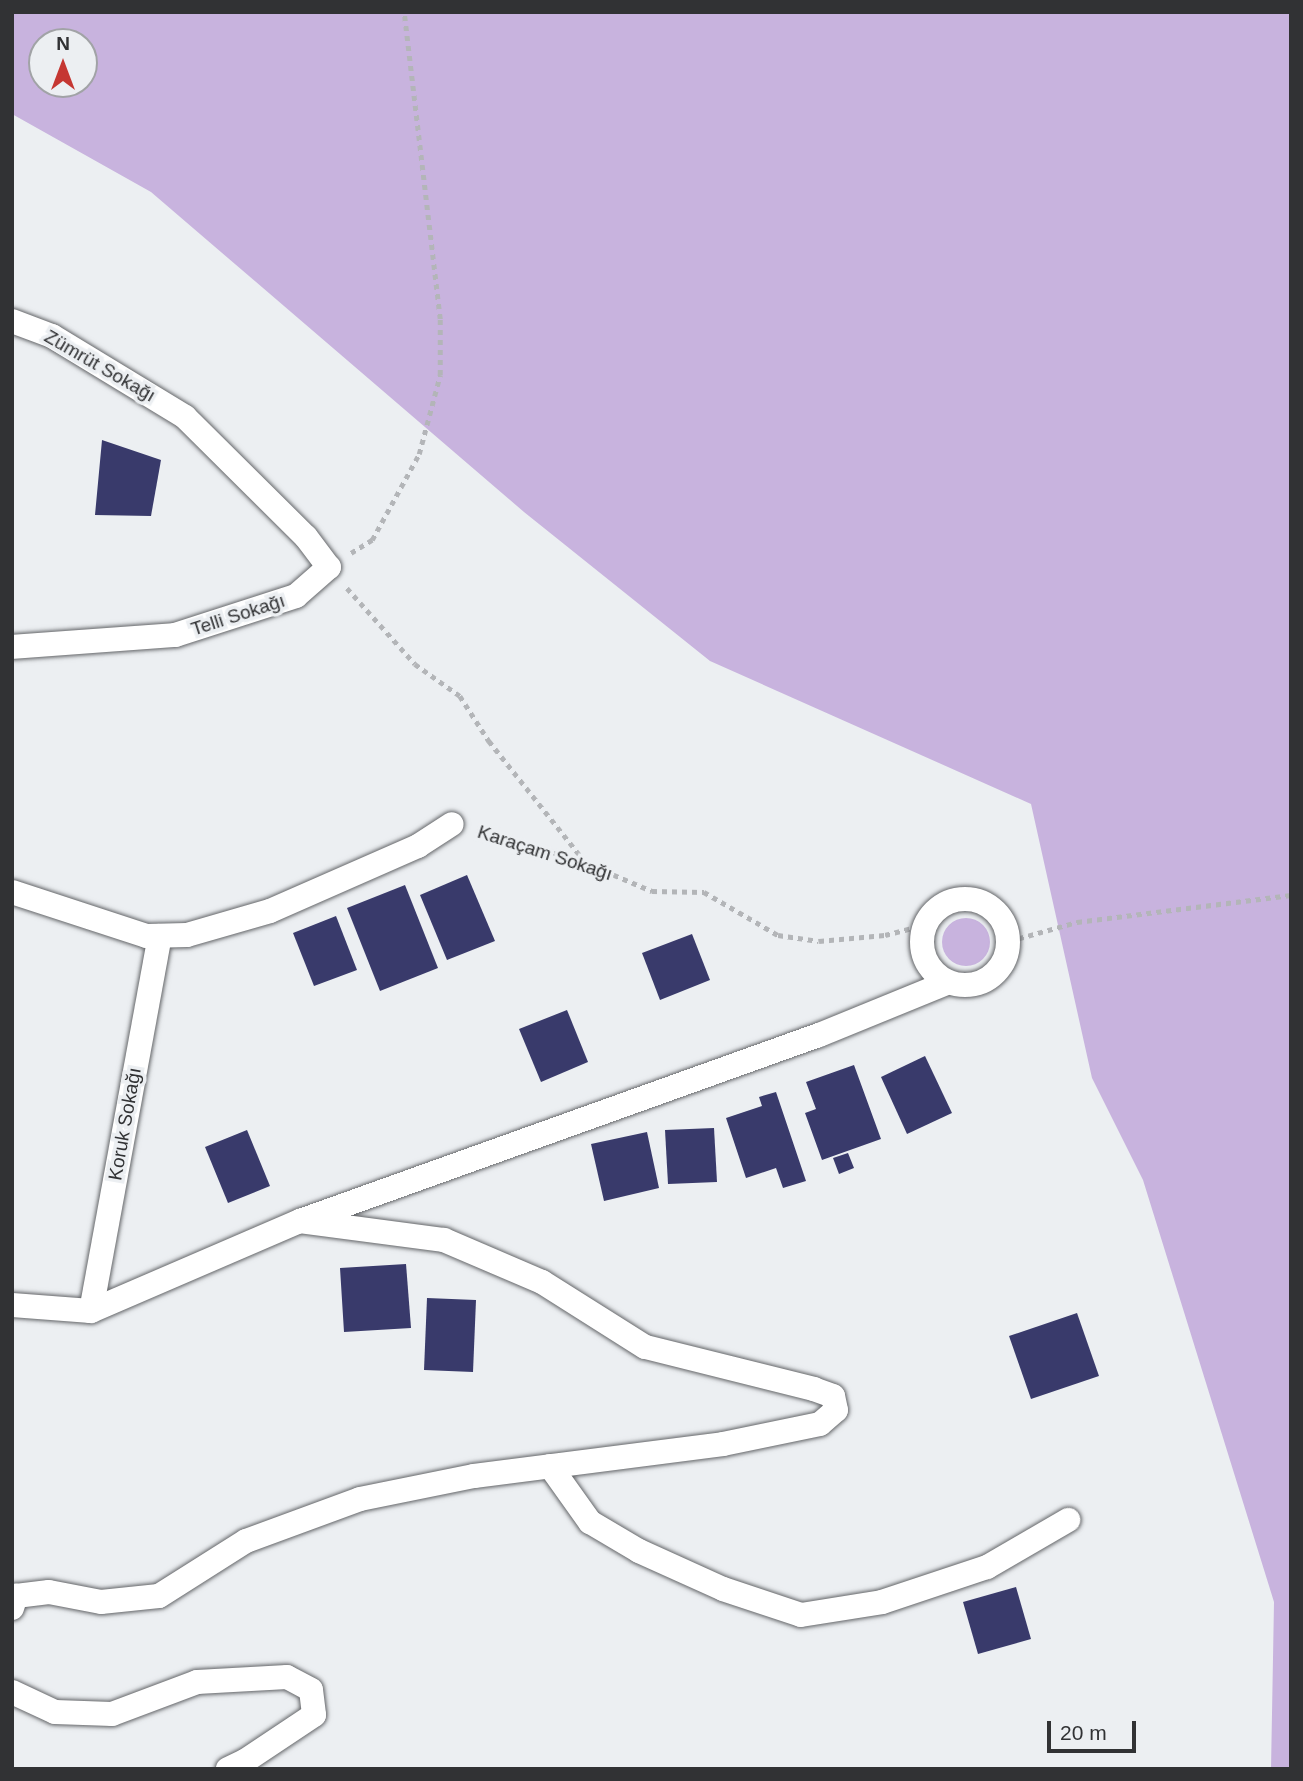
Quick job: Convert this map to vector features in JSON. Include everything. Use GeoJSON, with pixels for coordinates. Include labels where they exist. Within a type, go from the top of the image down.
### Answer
{"type":"FeatureCollection","features":[{"type":"Feature","properties":{"kind":"street","name":"Zümrüt Sokağı"},"geometry":{"type":"LineString","coordinates":[[12,321],[52,336],[185,417],[306,537],[329,567]]}},
{"type":"Feature","properties":{"kind":"street","name":"Telli Sokağı"},"geometry":{"type":"LineString","coordinates":[[12,647],[175,635],[296,596],[329,567]]}},
{"type":"Feature","properties":{"kind":"street","name":"Karaçam Sokağı"},"geometry":{"type":"LineString","coordinates":[[12,892],[147,936],[187,935],[270,911],[418,846],[452,824]]}},
{"type":"Feature","properties":{"kind":"street"},"geometry":{"type":"LineString","coordinates":[[973,900],[996,911],[1005,925],[1009,941],[1005,958],[996,972],[982,982],[965,985],[948,982],[934,973],[925,959],[921,942],[924,925],[934,911],[948,902],[973,900]]}},
{"type":"Feature","properties":{"kind":"street","name":"Koruk Sokağı"},"geometry":{"type":"LineString","coordinates":[[91,1311],[160,936]]}},
{"type":"Feature","properties":{"kind":"street"},"geometry":{"type":"LineString","coordinates":[[12,1305],[91,1311],[300,1221],[819,1035],[948,982]]}},
{"type":"Feature","properties":{"kind":"street"},"geometry":{"type":"LineString","coordinates":[[12,1608],[16,1596],[49,1592],[101,1602],[159,1596],[246,1541],[360,1499],[474,1476],[723,1444],[820,1424],[836,1410],[832,1396],[814,1389],[645,1347],[542,1282],[444,1240],[300,1221]]}},
{"type":"Feature","properties":{"kind":"street"},"geometry":{"type":"LineString","coordinates":[[550,1466],[590,1522],[629,1546],[723,1590],[801,1615],[882,1602],[987,1567],[1068,1520]]}},
{"type":"Feature","properties":{"kind":"street"},"geometry":{"type":"LineString","coordinates":[[12,1692],[55,1712],[112,1714],[197,1682],[287,1677],[311,1690],[314,1715],[245,1761],[228,1769]]}},
{"type":"Feature","properties":{"kind":"path"},"geometry":{"type":"LineString","coordinates":[[404,12],[440,318],[440,374],[419,454],[372,540],[329,567],[415,664],[460,696],[489,741],[586,863]]}},
{"type":"Feature","properties":{"kind":"path","name":"Karaçam Sokağı"},"geometry":{"type":"LineString","coordinates":[[452,824],[519,840],[586,863],[652,891],[704,892],[778,935],[819,941],[885,935],[924,925]]}},
{"type":"Feature","properties":{"kind":"path"},"geometry":{"type":"LineString","coordinates":[[1009,941],[1077,922],[1291,895]]}},
{"type":"Feature","properties":{"kind":"shaded area"},"geometry":{"type":"Polygon","coordinates":[[[12,12],[1291,12],[1291,1769],[1271,1769],[1274,1602],[1143,1180],[1092,1078],[1031,804],[710,661],[524,512],[151,192],[12,114],[12,12]]]}},
{"type":"Feature","properties":{"kind":"shaded area"},"geometry":{"type":"Polygon","coordinates":[[[966,918],[983,925],[990,942],[983,959],[966,966],[949,959],[942,942],[949,925],[966,918]]]}},
{"type":"Feature","properties":{"kind":"building"},"geometry":{"type":"Polygon","coordinates":[[[102,440],[161,460],[151,516],[95,515],[102,440]]]}},
{"type":"Feature","properties":{"kind":"building"},"geometry":{"type":"Polygon","coordinates":[[[467,875],[495,941],[447,960],[420,895],[467,875]]]}},
{"type":"Feature","properties":{"kind":"building"},"geometry":{"type":"Polygon","coordinates":[[[405,885],[438,968],[380,991],[347,908],[405,885]]]}},
{"type":"Feature","properties":{"kind":"building"},"geometry":{"type":"Polygon","coordinates":[[[336,916],[357,970],[314,986],[293,933],[336,916]]]}},
{"type":"Feature","properties":{"kind":"building"},"geometry":{"type":"Polygon","coordinates":[[[692,934],[710,980],[660,1000],[642,953],[692,934]]]}},
{"type":"Feature","properties":{"kind":"building"},"geometry":{"type":"Polygon","coordinates":[[[567,1010],[588,1062],[541,1082],[519,1029],[567,1010]]]}},
{"type":"Feature","properties":{"kind":"building"},"geometry":{"type":"Polygon","coordinates":[[[925,1056],[952,1113],[907,1134],[881,1077],[925,1056]]]}},
{"type":"Feature","properties":{"kind":"building"},"geometry":{"type":"Polygon","coordinates":[[[854,1065],[881,1139],[822,1160],[805,1113],[816,1109],[806,1082],[854,1065]]]}},
{"type":"Feature","properties":{"kind":"building"},"geometry":{"type":"Polygon","coordinates":[[[776,1092],[806,1181],[783,1188],[776,1168],[746,1178],[726,1118],[762,1106],[759,1097],[776,1092]]]}},
{"type":"Feature","properties":{"kind":"building"},"geometry":{"type":"Polygon","coordinates":[[[714,1128],[717,1182],[668,1184],[665,1130],[714,1128]]]}},
{"type":"Feature","properties":{"kind":"building"},"geometry":{"type":"Polygon","coordinates":[[[247,1130],[270,1186],[228,1203],[205,1147],[247,1130]]]}},
{"type":"Feature","properties":{"kind":"building"},"geometry":{"type":"Polygon","coordinates":[[[647,1132],[659,1188],[604,1201],[591,1144],[647,1132]]]}},
{"type":"Feature","properties":{"kind":"building"},"geometry":{"type":"Polygon","coordinates":[[[848,1153],[854,1168],[839,1174],[833,1158],[848,1153]]]}},
{"type":"Feature","properties":{"kind":"building"},"geometry":{"type":"Polygon","coordinates":[[[406,1264],[411,1328],[344,1332],[340,1268],[406,1264]]]}},
{"type":"Feature","properties":{"kind":"building"},"geometry":{"type":"Polygon","coordinates":[[[427,1298],[476,1300],[473,1372],[424,1370],[427,1298]]]}},
{"type":"Feature","properties":{"kind":"building"},"geometry":{"type":"Polygon","coordinates":[[[1077,1313],[1099,1376],[1031,1399],[1009,1336],[1077,1313]]]}},
{"type":"Feature","properties":{"kind":"building"},"geometry":{"type":"Polygon","coordinates":[[[1016,1587],[1031,1639],[978,1654],[963,1602],[1016,1587]]]}}]}
